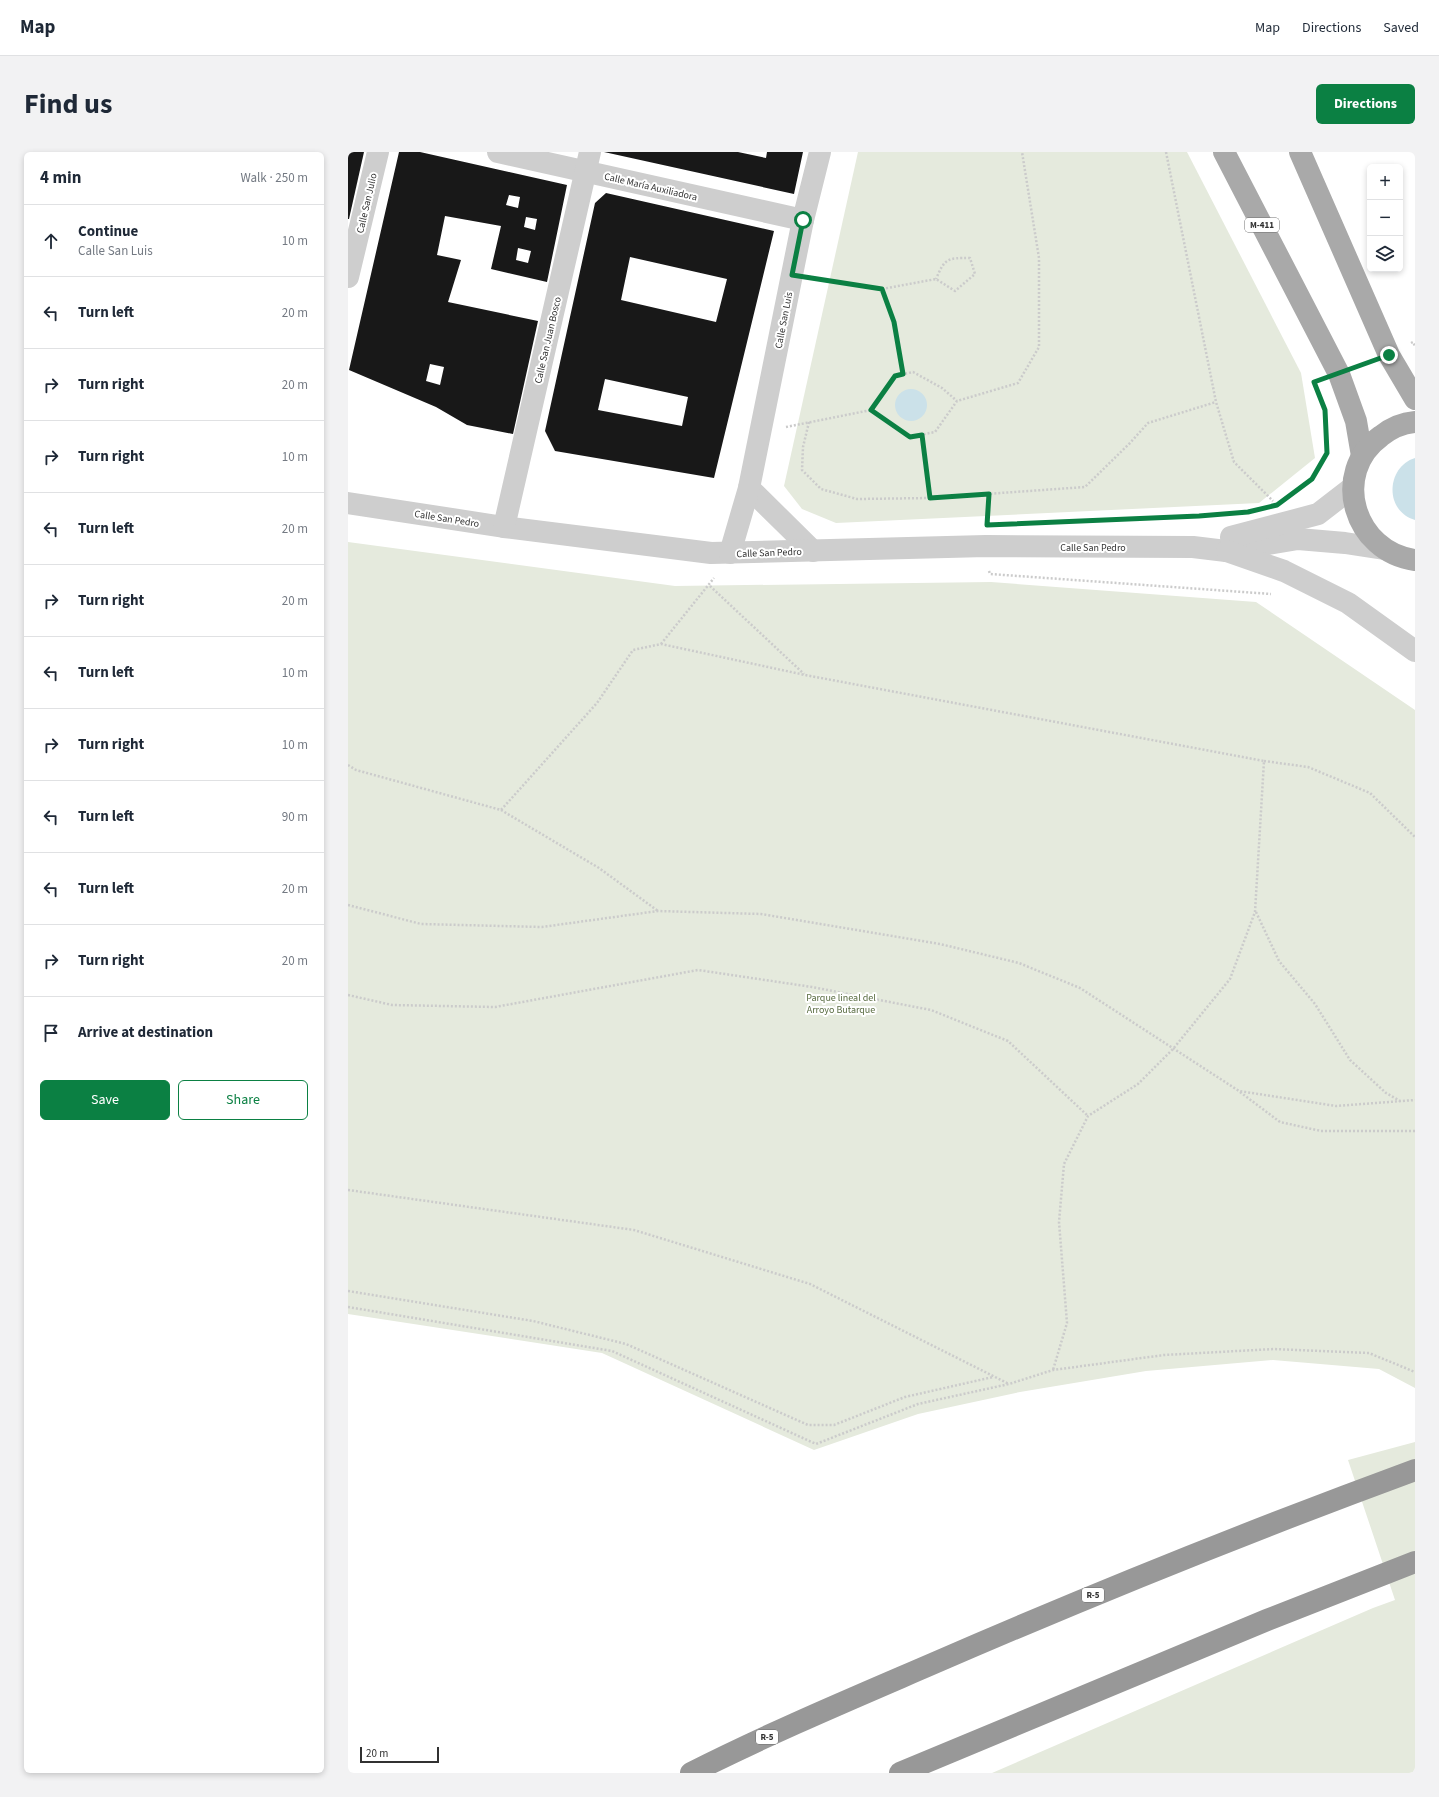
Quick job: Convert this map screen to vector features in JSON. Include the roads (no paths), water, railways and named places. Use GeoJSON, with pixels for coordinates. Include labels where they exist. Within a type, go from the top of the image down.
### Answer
{"type":"FeatureCollection","features":[{"type":"Feature","properties":{"kind":"highway","name":"R-5"},"geometry":{"type":"LineString","coordinates":[[691,1773],[823,1712],[1078,1601],[1330,1500],[1415,1470]]}},
{"type":"Feature","properties":{"kind":"highway"},"geometry":{"type":"LineString","coordinates":[[900,1773],[1260,1623],[1406,1565]]}},
{"type":"Feature","properties":{"kind":"main road","name":"M-411"},"geometry":{"type":"LineString","coordinates":[[1224,152],[1339,374],[1356,422],[1362,456]]}},
{"type":"Feature","properties":{"kind":"main road"},"geometry":{"type":"LineString","coordinates":[[1300,152],[1389,355],[1415,399]]}},
{"type":"Feature","properties":{"kind":"main road","name":"M-411"},"geometry":{"type":"LineString","coordinates":[[1415,422],[1408,422],[1390,429],[1374,441],[1362,456],[1356,471],[1353,487],[1356,510],[1366,532],[1384,549],[1404,558],[1415,560]]}},
{"type":"Feature","properties":{"kind":"street","name":"Calle San Julio"},"geometry":{"type":"LineString","coordinates":[[348,277],[378,152]]}},
{"type":"Feature","properties":{"kind":"street","name":"Calle María Auxiliadora"},"geometry":{"type":"LineString","coordinates":[[498,152],[588,162],[803,220]]}},
{"type":"Feature","properties":{"kind":"street","name":"Calle San Luis"},"geometry":{"type":"LineString","coordinates":[[730,553],[749,488],[803,220],[820,152]]}},
{"type":"Feature","properties":{"kind":"street","name":"Calle San Juan Bosco"},"geometry":{"type":"LineString","coordinates":[[504,528],[588,162]]}},
{"type":"Feature","properties":{"kind":"street","name":"Calle San Pedro"},"geometry":{"type":"LineString","coordinates":[[1193,547],[1284,513],[1318,514],[1353,487]]}},
{"type":"Feature","properties":{"kind":"street"},"geometry":{"type":"LineString","coordinates":[[749,488],[813,551]]}},
{"type":"Feature","properties":{"kind":"street","name":"Calle San Pedro"},"geometry":{"type":"LineString","coordinates":[[348,503],[504,528],[730,553],[986,546],[1193,547],[1226,551],[1298,539],[1345,543],[1384,549]]}},
{"type":"Feature","properties":{"kind":"street"},"geometry":{"type":"LineString","coordinates":[[1226,551],[1284,571],[1348,603],[1415,651]]}},
{"type":"Feature","properties":{"kind":"water"},"geometry":{"type":"Polygon","coordinates":[[[908,389],[914,389],[924,396],[927,405],[926,411],[920,418],[914,421],[908,421],[898,414],[895,408],[895,402],[902,392],[908,389]]]}},
{"type":"Feature","properties":{"kind":"water"},"geometry":{"type":"Polygon","coordinates":[[[1415,458],[1415,520],[1405,515],[1398,508],[1392,489],[1398,470],[1405,463],[1415,458]]]}},
{"type":"Feature","properties":{"kind":"park label","name":"Parque lineal del Arroyo Butarque"},"geometry":{"type":"Point","coordinates":[841,1002]}}]}
